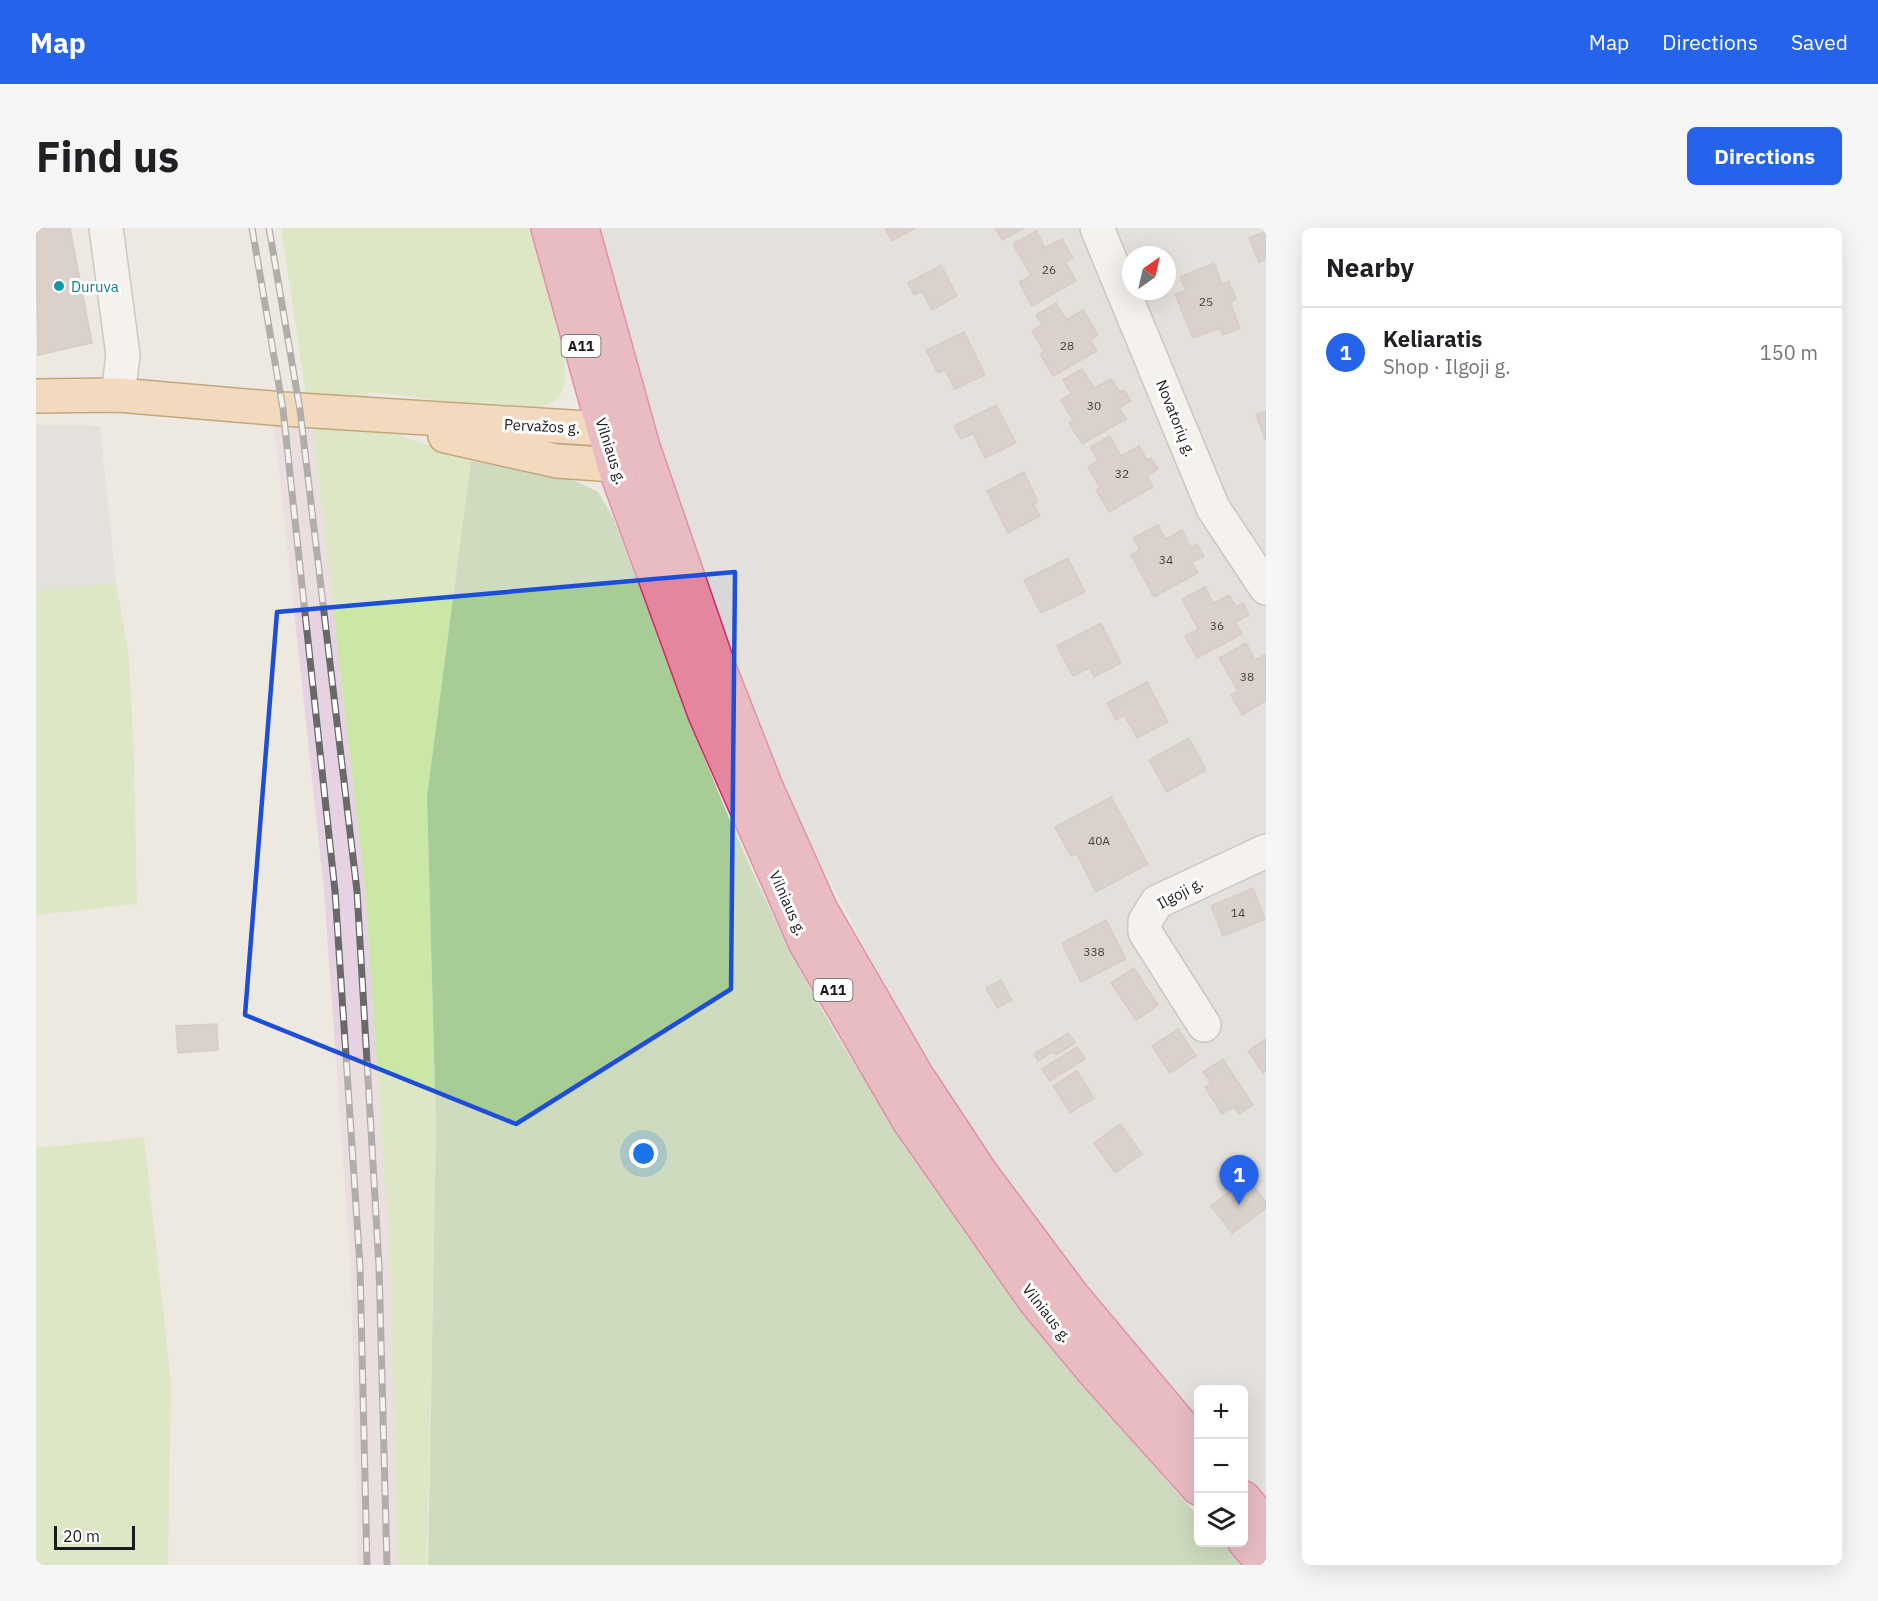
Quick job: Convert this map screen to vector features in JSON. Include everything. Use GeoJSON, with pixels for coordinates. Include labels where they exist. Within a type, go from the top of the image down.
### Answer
{"type":"FeatureCollection","features":[{"type":"Feature","properties":{"kind":"highway","name":"Vilniaus g."},"geometry":{"type":"LineString","coordinates":[[548,228],[614,465],[705,714],[806,944],[909,1121],[1035,1301],[1093,1371],[1194,1484]]}},
{"type":"Feature","properties":{"kind":"highway","name":"Vilniaus g."},"geometry":{"type":"LineString","coordinates":[[582,228],[643,447],[718,665],[766,787],[821,910],[917,1076],[981,1173],[1072,1295],[1194,1440]]}},
{"type":"Feature","properties":{"kind":"highway"},"geometry":{"type":"LineString","coordinates":[[1248,1503],[1266,1524]]}},
{"type":"Feature","properties":{"kind":"highway"},"geometry":{"type":"LineString","coordinates":[[1248,1545],[1264,1565]]}},
{"type":"Feature","properties":{"kind":"main road","name":"Pervažos g."},"geometry":{"type":"LineString","coordinates":[[36,396],[118,395],[356,414],[603,429],[643,447]]}},
{"type":"Feature","properties":{"kind":"main road","name":"Pervažos g."},"geometry":{"type":"LineString","coordinates":[[356,414],[557,461],[614,465]]}},
{"type":"Feature","properties":{"kind":"main road"},"geometry":{"type":"LineString","coordinates":[[614,465],[643,447]]}},
{"type":"Feature","properties":{"kind":"street"},"geometry":{"type":"LineString","coordinates":[[106,228],[123,355],[118,395]]}},
{"type":"Feature","properties":{"kind":"street","name":"Novatorių g."},"geometry":{"type":"LineString","coordinates":[[1110,232],[1213,508],[1266,588]]}},
{"type":"Feature","properties":{"kind":"street","name":"Ilgoji g."},"geometry":{"type":"LineString","coordinates":[[1204,1025],[1145,932],[1144,921],[1157,902],[1266,851]]}},
{"type":"Feature","properties":{"kind":"highlighted area"},"geometry":{"type":"Polygon","coordinates":[[[735,572],[731,989],[516,1124],[245,1015],[277,612],[735,572]]]}},
{"type":"Feature","properties":{"kind":"shaded area"},"geometry":{"type":"Polygon","coordinates":[[[598,228],[1266,228],[1266,1506],[1248,1485],[1248,1385],[1194,1385],[1194,1423],[1044,1230],[967,1124],[872,961],[798,820],[728,656],[685,531],[598,228]]]}},
{"type":"Feature","properties":{"kind":"shaded area"},"geometry":{"type":"Polygon","coordinates":[[[274,422],[312,424],[365,888],[390,1264],[397,1565],[358,1565],[351,1270],[324,891],[274,422]]]}},
{"type":"Feature","properties":{"kind":"shaded area"},"geometry":{"type":"Polygon","coordinates":[[[36,425],[100,426],[116,583],[36,591],[36,425]]]}},
{"type":"Feature","properties":{"kind":"green space"},"geometry":{"type":"Polygon","coordinates":[[[281,228],[537,228],[571,351],[563,354],[565,376],[562,392],[551,403],[530,411],[370,392],[365,398],[306,394],[281,228]]]}},
{"type":"Feature","properties":{"kind":"green space"},"geometry":{"type":"Polygon","coordinates":[[[312,424],[374,426],[471,461],[427,796],[436,1126],[427,1565],[397,1565],[390,1264],[365,888],[312,424]]]}},
{"type":"Feature","properties":{"kind":"green space"},"geometry":{"type":"Polygon","coordinates":[[[471,461],[569,478],[598,492],[613,517],[689,718],[744,852],[806,981],[842,1044],[962,1219],[1026,1307],[1127,1434],[1194,1511],[1194,1547],[1226,1547],[1242,1565],[428,1565],[436,1126],[427,796],[471,461]]]}},
{"type":"Feature","properties":{"kind":"green space"},"geometry":{"type":"Polygon","coordinates":[[[116,583],[129,658],[137,904],[36,915],[36,591],[116,583]]]}},
{"type":"Feature","properties":{"kind":"green space"},"geometry":{"type":"Polygon","coordinates":[[[144,1137],[171,1383],[168,1565],[36,1565],[36,1148],[144,1137]]]}},
{"type":"Feature","properties":{"kind":"building","name":"Duruva"},"geometry":{"type":"Polygon","coordinates":[[[36,228],[70,228],[92,343],[38,355],[36,228]]]}},
{"type":"Feature","properties":{"kind":"building"},"geometry":{"type":"Polygon","coordinates":[[[885,228],[915,228],[892,241],[885,228]]]}},
{"type":"Feature","properties":{"kind":"building"},"geometry":{"type":"Polygon","coordinates":[[[995,228],[1024,228],[1002,240],[995,228]]]}},
{"type":"Feature","properties":{"kind":"building"},"geometry":{"type":"Polygon","coordinates":[[[1036,231],[1045,248],[1062,239],[1073,258],[1066,262],[1076,281],[1032,306],[1019,282],[1031,276],[1013,244],[1036,231]]]}},
{"type":"Feature","properties":{"kind":"building"},"geometry":{"type":"Polygon","coordinates":[[[1266,231],[1266,259],[1259,262],[1249,238],[1266,231]]]}},
{"type":"Feature","properties":{"kind":"building"},"geometry":{"type":"Polygon","coordinates":[[[1214,263],[1222,284],[1229,281],[1236,299],[1230,302],[1240,328],[1223,335],[1219,328],[1193,338],[1176,296],[1176,294],[1186,290],[1180,277],[1214,263]]]}},
{"type":"Feature","properties":{"kind":"building"},"geometry":{"type":"Polygon","coordinates":[[[941,265],[957,296],[932,310],[922,291],[914,295],[908,283],[941,265]]]}},
{"type":"Feature","properties":{"kind":"building"},"geometry":{"type":"Polygon","coordinates":[[[1056,303],[1066,320],[1083,310],[1098,335],[1090,340],[1097,351],[1053,376],[1040,354],[1044,352],[1032,331],[1042,325],[1036,315],[1056,303]]]}},
{"type":"Feature","properties":{"kind":"building"},"geometry":{"type":"Polygon","coordinates":[[[964,332],[985,375],[955,389],[945,370],[938,373],[926,350],[964,332]]]}},
{"type":"Feature","properties":{"kind":"building"},"geometry":{"type":"Polygon","coordinates":[[[1082,369],[1094,388],[1111,379],[1120,392],[1124,390],[1131,401],[1119,408],[1126,419],[1082,444],[1069,423],[1073,420],[1061,400],[1071,394],[1063,380],[1082,369]]]}},
{"type":"Feature","properties":{"kind":"building"},"geometry":{"type":"Polygon","coordinates":[[[996,405],[1016,443],[985,458],[973,433],[961,439],[954,426],[996,405]]]}},
{"type":"Feature","properties":{"kind":"building"},"geometry":{"type":"Polygon","coordinates":[[[1266,411],[1266,441],[1256,415],[1266,411]]]}},
{"type":"Feature","properties":{"kind":"building"},"geometry":{"type":"Polygon","coordinates":[[[1110,436],[1121,456],[1139,446],[1147,460],[1151,458],[1158,469],[1147,476],[1153,487],[1109,512],[1096,490],[1100,488],[1088,467],[1098,461],[1090,447],[1110,436]]]}},
{"type":"Feature","properties":{"kind":"building"},"geometry":{"type":"Polygon","coordinates":[[[1024,472],[1038,502],[1033,504],[1040,516],[1008,533],[987,491],[1024,472]]]}},
{"type":"Feature","properties":{"kind":"building"},"geometry":{"type":"Polygon","coordinates":[[[1158,525],[1166,539],[1182,530],[1190,547],[1197,544],[1204,556],[1192,562],[1198,573],[1154,597],[1131,555],[1140,550],[1133,538],[1158,525]]]}},
{"type":"Feature","properties":{"kind":"building"},"geometry":{"type":"Polygon","coordinates":[[[1068,558],[1085,592],[1041,613],[1024,580],[1068,558]]]}},
{"type":"Feature","properties":{"kind":"building"},"geometry":{"type":"Polygon","coordinates":[[[1205,587],[1213,603],[1229,595],[1236,607],[1243,603],[1249,615],[1235,622],[1242,634],[1197,658],[1185,636],[1198,629],[1182,599],[1205,587]]]}},
{"type":"Feature","properties":{"kind":"building"},"geometry":{"type":"Polygon","coordinates":[[[1101,623],[1121,663],[1094,677],[1089,668],[1073,676],[1057,646],[1101,623]]]}},
{"type":"Feature","properties":{"kind":"building"},"geometry":{"type":"Polygon","coordinates":[[[1246,643],[1255,660],[1266,654],[1266,701],[1242,715],[1231,695],[1238,691],[1219,658],[1246,643]]]}},
{"type":"Feature","properties":{"kind":"building"},"geometry":{"type":"Polygon","coordinates":[[[1147,682],[1168,722],[1137,738],[1124,715],[1116,720],[1107,703],[1147,682]]]}},
{"type":"Feature","properties":{"kind":"building"},"geometry":{"type":"Polygon","coordinates":[[[1189,738],[1206,770],[1167,792],[1149,760],[1189,738]]]}},
{"type":"Feature","properties":{"kind":"building"},"geometry":{"type":"Polygon","coordinates":[[[1111,797],[1148,864],[1096,892],[1076,853],[1071,856],[1055,827],[1111,797]]]}},
{"type":"Feature","properties":{"kind":"building"},"geometry":{"type":"Polygon","coordinates":[[[1253,888],[1265,919],[1223,936],[1211,906],[1253,888]]]}},
{"type":"Feature","properties":{"kind":"building"},"geometry":{"type":"Polygon","coordinates":[[[1106,920],[1126,959],[1081,982],[1062,943],[1106,920]]]}},
{"type":"Feature","properties":{"kind":"building"},"geometry":{"type":"Polygon","coordinates":[[[1134,968],[1158,1005],[1136,1020],[1111,983],[1134,968]]]}},
{"type":"Feature","properties":{"kind":"building"},"geometry":{"type":"Polygon","coordinates":[[[1001,980],[1012,1000],[997,1008],[986,988],[1001,980]]]}},
{"type":"Feature","properties":{"kind":"building"},"geometry":{"type":"Polygon","coordinates":[[[217,1024],[218,1050],[178,1053],[176,1026],[217,1024]]]}},
{"type":"Feature","properties":{"kind":"building"},"geometry":{"type":"Polygon","coordinates":[[[1178,1029],[1196,1056],[1170,1073],[1152,1046],[1178,1029]]]}},
{"type":"Feature","properties":{"kind":"building"},"geometry":{"type":"Polygon","coordinates":[[[1068,1033],[1075,1043],[1056,1055],[1054,1051],[1038,1061],[1034,1054],[1068,1033]]]}},
{"type":"Feature","properties":{"kind":"building"},"geometry":{"type":"Polygon","coordinates":[[[1266,1039],[1266,1071],[1263,1073],[1248,1051],[1266,1039]]]}},
{"type":"Feature","properties":{"kind":"building"},"geometry":{"type":"Polygon","coordinates":[[[1077,1047],[1085,1059],[1050,1081],[1042,1069],[1077,1047]]]}},
{"type":"Feature","properties":{"kind":"building"},"geometry":{"type":"Polygon","coordinates":[[[1223,1059],[1253,1105],[1239,1114],[1234,1107],[1222,1114],[1205,1087],[1211,1083],[1203,1072],[1223,1059]]]}},
{"type":"Feature","properties":{"kind":"building"},"geometry":{"type":"Polygon","coordinates":[[[1077,1071],[1094,1098],[1070,1113],[1053,1086],[1077,1071]]]}},
{"type":"Feature","properties":{"kind":"building"},"geometry":{"type":"Polygon","coordinates":[[[1120,1124],[1142,1154],[1115,1173],[1094,1143],[1120,1124]]]}},
{"type":"Feature","properties":{"kind":"building"},"geometry":{"type":"Polygon","coordinates":[[[1248,1178],[1266,1202],[1266,1208],[1232,1233],[1211,1206],[1248,1178]]]}},
{"type":"Feature","properties":{"kind":"railway"},"geometry":{"type":"LineString","coordinates":[[252,228],[283,409],[335,891],[360,1266],[367,1565]]}},
{"type":"Feature","properties":{"kind":"railway"},"geometry":{"type":"LineString","coordinates":[[269,228],[300,410],[357,891],[379,1266],[387,1565]]}},
{"type":"Feature","properties":{"kind":"place","name":"Duruva"},"geometry":{"type":"Point","coordinates":[59,286]}},
{"type":"Feature","properties":{"kind":"place","name":"Keliaratis"},"geometry":{"type":"Point","coordinates":[1239,1205]}}]}
